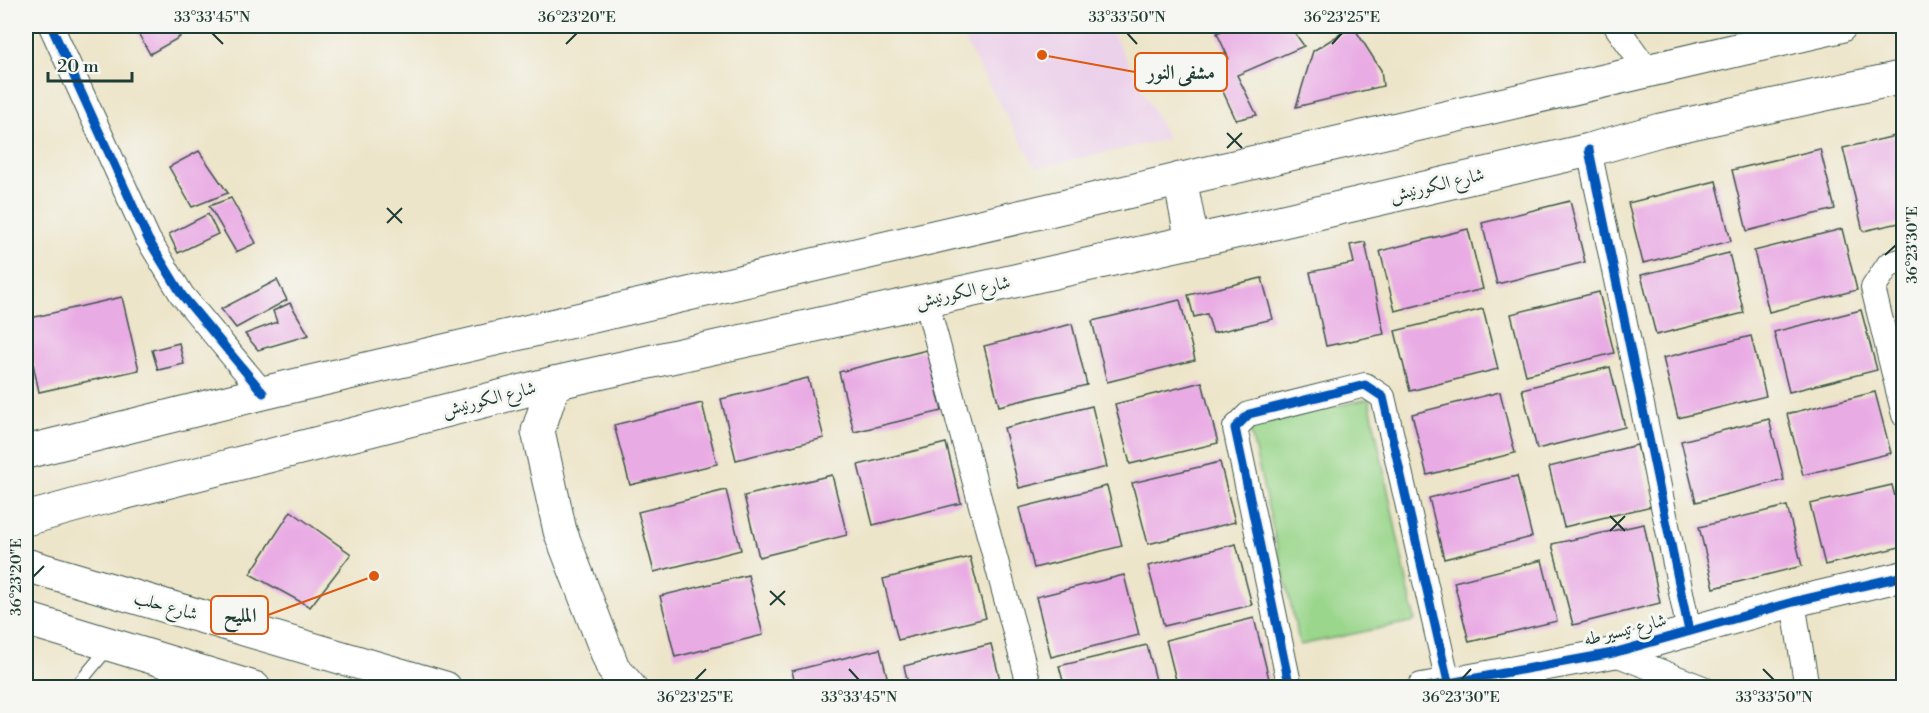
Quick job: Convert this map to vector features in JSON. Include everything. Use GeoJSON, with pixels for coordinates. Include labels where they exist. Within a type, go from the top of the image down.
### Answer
{"type":"FeatureCollection","features":[{"type":"Feature","properties":{"kind":"main road"},"geometry":{"type":"LineString","coordinates":[[26,452],[263,393],[1840,26]]}},
{"type":"Feature","properties":{"kind":"main road","name":"شارع الكورنيش"},"geometry":{"type":"LineString","coordinates":[[26,519],[84,502],[554,383],[1192,242],[1589,150],[1660,130],[1904,77]]}},
{"type":"Feature","properties":{"kind":"main road"},"geometry":{"type":"LineString","coordinates":[[1180,179],[1192,242]]}},
{"type":"Feature","properties":{"kind":"main road"},"geometry":{"type":"LineString","coordinates":[[554,383],[538,430],[560,531],[613,668],[630,687]]}},
{"type":"Feature","properties":{"kind":"main road","name":"شارع حلب"},"geometry":{"type":"LineString","coordinates":[[26,565],[445,687]]}},
{"type":"Feature","properties":{"kind":"main road"},"geometry":{"type":"LineString","coordinates":[[26,619],[254,687]]}},
{"type":"Feature","properties":{"kind":"street"},"geometry":{"type":"LineString","coordinates":[[51,26],[148,239],[182,295],[263,393]]}},
{"type":"Feature","properties":{"kind":"street"},"geometry":{"type":"LineString","coordinates":[[1616,26],[1647,70]]}},
{"type":"Feature","properties":{"kind":"street"},"geometry":{"type":"LineString","coordinates":[[1589,150],[1689,631]]}},
{"type":"Feature","properties":{"kind":"street"},"geometry":{"type":"LineString","coordinates":[[1904,260],[1889,264],[1873,288],[1904,415]]}},
{"type":"Feature","properties":{"kind":"street"},"geometry":{"type":"LineString","coordinates":[[926,300],[1030,687]]}},
{"type":"Feature","properties":{"kind":"street"},"geometry":{"type":"LineString","coordinates":[[1290,687],[1235,428],[1249,414],[1365,385],[1383,397],[1435,685]]}},
{"type":"Feature","properties":{"kind":"street","name":"شارع تيسير طه"},"geometry":{"type":"LineString","coordinates":[[1435,685],[1613,653],[1793,603],[1904,576]]}},
{"type":"Feature","properties":{"kind":"street"},"geometry":{"type":"LineString","coordinates":[[1793,603],[1807,687]]}},
{"type":"Feature","properties":{"kind":"street"},"geometry":{"type":"LineString","coordinates":[[1613,653],[1703,687]]}},
{"type":"Feature","properties":{"kind":"lane"},"geometry":{"type":"LineString","coordinates":[[75,687],[111,644]]}},
{"type":"Feature","properties":{"kind":"shaded area"},"geometry":{"type":"Polygon","coordinates":[[[956,26],[1109,26],[1168,139],[1036,168],[956,26]]]}},
{"type":"Feature","properties":{"kind":"green space"},"geometry":{"type":"Polygon","coordinates":[[[1369,399],[1415,621],[1300,645],[1249,425],[1369,399]]]}},
{"type":"Feature","properties":{"kind":"building"},"geometry":{"type":"Polygon","coordinates":[[[134,26],[173,26],[180,37],[150,54],[134,26]]]}},
{"type":"Feature","properties":{"kind":"building"},"geometry":{"type":"Polygon","coordinates":[[[1231,26],[1290,26],[1304,46],[1237,75],[1257,115],[1236,120],[1209,61],[1225,53],[1229,59],[1217,33],[1231,26]]]}},
{"type":"Feature","properties":{"kind":"building"},"geometry":{"type":"Polygon","coordinates":[[[1353,26],[1381,70],[1383,86],[1296,107],[1313,51],[1353,26]]]}},
{"type":"Feature","properties":{"kind":"building"},"geometry":{"type":"Polygon","coordinates":[[[1904,134],[1904,222],[1863,231],[1843,148],[1904,134]]]}},
{"type":"Feature","properties":{"kind":"building"},"geometry":{"type":"Polygon","coordinates":[[[1820,149],[1835,209],[1747,231],[1732,170],[1820,149]]]}},
{"type":"Feature","properties":{"kind":"building"},"geometry":{"type":"Polygon","coordinates":[[[199,151],[228,193],[192,207],[169,167],[199,151]]]}},
{"type":"Feature","properties":{"kind":"building"},"geometry":{"type":"Polygon","coordinates":[[[1716,181],[1731,241],[1643,263],[1628,203],[1716,181]]]}},
{"type":"Feature","properties":{"kind":"building"},"geometry":{"type":"Polygon","coordinates":[[[231,198],[256,243],[236,252],[209,206],[231,198]]]}},
{"type":"Feature","properties":{"kind":"building"},"geometry":{"type":"Polygon","coordinates":[[[1570,201],[1585,262],[1497,284],[1482,223],[1570,201]]]}},
{"type":"Feature","properties":{"kind":"building"},"geometry":{"type":"Polygon","coordinates":[[[208,214],[218,234],[178,253],[169,234],[208,214]]]}},
{"type":"Feature","properties":{"kind":"building"},"geometry":{"type":"Polygon","coordinates":[[[1468,229],[1483,289],[1395,311],[1380,251],[1468,229]]]}},
{"type":"Feature","properties":{"kind":"building"},"geometry":{"type":"Polygon","coordinates":[[[1842,229],[1857,290],[1769,312],[1754,251],[1842,229]]]}},
{"type":"Feature","properties":{"kind":"building"},"geometry":{"type":"Polygon","coordinates":[[[1365,242],[1384,334],[1326,346],[1310,272],[1354,263],[1350,245],[1365,242]]]}},
{"type":"Feature","properties":{"kind":"building"},"geometry":{"type":"Polygon","coordinates":[[[1729,253],[1744,313],[1656,335],[1641,275],[1729,253]]]}},
{"type":"Feature","properties":{"kind":"building"},"geometry":{"type":"Polygon","coordinates":[[[1262,278],[1273,319],[1213,333],[1207,314],[1194,317],[1188,295],[1262,278]]]}},
{"type":"Feature","properties":{"kind":"building"},"geometry":{"type":"Polygon","coordinates":[[[277,280],[287,300],[236,328],[221,309],[277,280]]]}},
{"type":"Feature","properties":{"kind":"building"},"geometry":{"type":"Polygon","coordinates":[[[1599,292],[1614,353],[1526,375],[1511,314],[1599,292]]]}},
{"type":"Feature","properties":{"kind":"building"},"geometry":{"type":"Polygon","coordinates":[[[122,297],[139,370],[39,392],[26,331],[26,319],[122,297]]]}},
{"type":"Feature","properties":{"kind":"building"},"geometry":{"type":"Polygon","coordinates":[[[1180,300],[1195,360],[1107,382],[1092,321],[1180,300]]]}},
{"type":"Feature","properties":{"kind":"building"},"geometry":{"type":"Polygon","coordinates":[[[290,303],[309,335],[258,350],[245,334],[277,322],[273,311],[290,303]]]}},
{"type":"Feature","properties":{"kind":"building"},"geometry":{"type":"Polygon","coordinates":[[[1483,309],[1498,369],[1410,391],[1395,331],[1483,309]]]}},
{"type":"Feature","properties":{"kind":"building"},"geometry":{"type":"Polygon","coordinates":[[[1861,310],[1877,370],[1789,392],[1774,332],[1861,310]]]}},
{"type":"Feature","properties":{"kind":"building"},"geometry":{"type":"Polygon","coordinates":[[[1072,324],[1087,385],[999,406],[984,346],[1072,324]]]}},
{"type":"Feature","properties":{"kind":"building"},"geometry":{"type":"Polygon","coordinates":[[[1751,336],[1766,396],[1678,418],[1663,358],[1751,336]]]}},
{"type":"Feature","properties":{"kind":"building"},"geometry":{"type":"Polygon","coordinates":[[[179,343],[184,364],[158,370],[152,350],[179,343]]]}},
{"type":"Feature","properties":{"kind":"building"},"geometry":{"type":"Polygon","coordinates":[[[927,350],[942,411],[854,432],[839,372],[927,350]]]}},
{"type":"Feature","properties":{"kind":"building"},"geometry":{"type":"Polygon","coordinates":[[[1610,367],[1625,427],[1537,449],[1522,389],[1610,367]]]}},
{"type":"Feature","properties":{"kind":"building"},"geometry":{"type":"Polygon","coordinates":[[[808,378],[824,438],[736,460],[721,399],[808,378]]]}},
{"type":"Feature","properties":{"kind":"building"},"geometry":{"type":"Polygon","coordinates":[[[1202,382],[1218,443],[1130,464],[1115,404],[1202,382]]]}},
{"type":"Feature","properties":{"kind":"building"},"geometry":{"type":"Polygon","coordinates":[[[1500,392],[1515,453],[1427,475],[1412,414],[1500,392]]]}},
{"type":"Feature","properties":{"kind":"building"},"geometry":{"type":"Polygon","coordinates":[[[1875,392],[1891,453],[1803,475],[1787,414],[1875,392]]]}},
{"type":"Feature","properties":{"kind":"building"},"geometry":{"type":"Polygon","coordinates":[[[702,403],[717,464],[630,485],[614,425],[702,403]]]}},
{"type":"Feature","properties":{"kind":"building"},"geometry":{"type":"Polygon","coordinates":[[[1092,406],[1107,467],[1019,488],[1004,428],[1092,406]]]}},
{"type":"Feature","properties":{"kind":"building"},"geometry":{"type":"Polygon","coordinates":[[[1769,419],[1784,480],[1696,502],[1681,441],[1769,419]]]}},
{"type":"Feature","properties":{"kind":"building"},"geometry":{"type":"Polygon","coordinates":[[[946,443],[961,503],[873,525],[858,465],[946,443]]]}},
{"type":"Feature","properties":{"kind":"building"},"geometry":{"type":"Polygon","coordinates":[[[1637,445],[1652,506],[1564,527],[1549,467],[1637,445]]]}},
{"type":"Feature","properties":{"kind":"building"},"geometry":{"type":"Polygon","coordinates":[[[1220,462],[1235,522],[1148,544],[1132,483],[1220,462]]]}},
{"type":"Feature","properties":{"kind":"building"},"geometry":{"type":"Polygon","coordinates":[[[832,475],[847,535],[759,557],[744,496],[832,475]]]}},
{"type":"Feature","properties":{"kind":"building"},"geometry":{"type":"Polygon","coordinates":[[[1517,476],[1532,537],[1444,559],[1429,498],[1517,476]]]}},
{"type":"Feature","properties":{"kind":"building"},"geometry":{"type":"Polygon","coordinates":[[[1892,485],[1904,531],[1904,546],[1825,565],[1810,504],[1892,485]]]}},
{"type":"Feature","properties":{"kind":"building"},"geometry":{"type":"Polygon","coordinates":[[[1107,486],[1122,546],[1034,568],[1019,508],[1107,486]]]}},
{"type":"Feature","properties":{"kind":"building"},"geometry":{"type":"Polygon","coordinates":[[[726,490],[741,550],[654,572],[638,512],[726,490]]]}},
{"type":"Feature","properties":{"kind":"building"},"geometry":{"type":"Polygon","coordinates":[[[1787,506],[1802,566],[1714,588],[1699,527],[1787,506]]]}},
{"type":"Feature","properties":{"kind":"building"},"geometry":{"type":"Polygon","coordinates":[[[291,511],[351,554],[310,607],[250,574],[291,511]]]}},
{"type":"Feature","properties":{"kind":"building"},"geometry":{"type":"Polygon","coordinates":[[[1644,524],[1660,603],[1573,625],[1552,544],[1644,524]]]}},
{"type":"Feature","properties":{"kind":"building"},"geometry":{"type":"Polygon","coordinates":[[[1236,544],[1252,605],[1164,626],[1148,566],[1236,544]]]}},
{"type":"Feature","properties":{"kind":"building"},"geometry":{"type":"Polygon","coordinates":[[[970,557],[986,618],[898,640],[883,579],[970,557]]]}},
{"type":"Feature","properties":{"kind":"building"},"geometry":{"type":"Polygon","coordinates":[[[1542,560],[1557,621],[1469,642],[1454,582],[1542,560]]]}},
{"type":"Feature","properties":{"kind":"building"},"geometry":{"type":"Polygon","coordinates":[[[748,575],[763,635],[675,657],[660,596],[748,575]]]}},
{"type":"Feature","properties":{"kind":"building"},"geometry":{"type":"Polygon","coordinates":[[[1124,575],[1139,635],[1051,657],[1036,597],[1124,575]]]}},
{"type":"Feature","properties":{"kind":"building"},"geometry":{"type":"Polygon","coordinates":[[[1254,618],[1269,679],[1234,688],[1178,688],[1166,640],[1254,618]]]}},
{"type":"Feature","properties":{"kind":"building"},"geometry":{"type":"Polygon","coordinates":[[[991,644],[1002,688],[909,688],[904,666],[991,644]]]}},
{"type":"Feature","properties":{"kind":"building"},"geometry":{"type":"Polygon","coordinates":[[[1147,645],[1158,688],[1065,688],[1059,666],[1147,645]]]}},
{"type":"Feature","properties":{"kind":"building"},"geometry":{"type":"Polygon","coordinates":[[[880,649],[890,688],[796,688],[792,671],[880,649]]]}},
{"type":"Feature","properties":{"kind":"cycle path"},"geometry":{"type":"LineString","coordinates":[[51,26],[148,239],[182,295],[263,393]]}},
{"type":"Feature","properties":{"kind":"cycle path"},"geometry":{"type":"LineString","coordinates":[[1589,150],[1689,631]]}},
{"type":"Feature","properties":{"kind":"cycle path"},"geometry":{"type":"LineString","coordinates":[[1290,688],[1235,428],[1249,414],[1365,385],[1383,397],[1448,682]]}},
{"type":"Feature","properties":{"kind":"cycle path"},"geometry":{"type":"LineString","coordinates":[[1422,688],[1613,653],[1793,602],[1904,576]]}},
{"type":"Feature","properties":{"kind":"place","name":"مشفى النور"},"geometry":{"type":"Point","coordinates":[1042,55]}},
{"type":"Feature","properties":{"kind":"place","name":"المليح"},"geometry":{"type":"Point","coordinates":[374,576]}}]}
